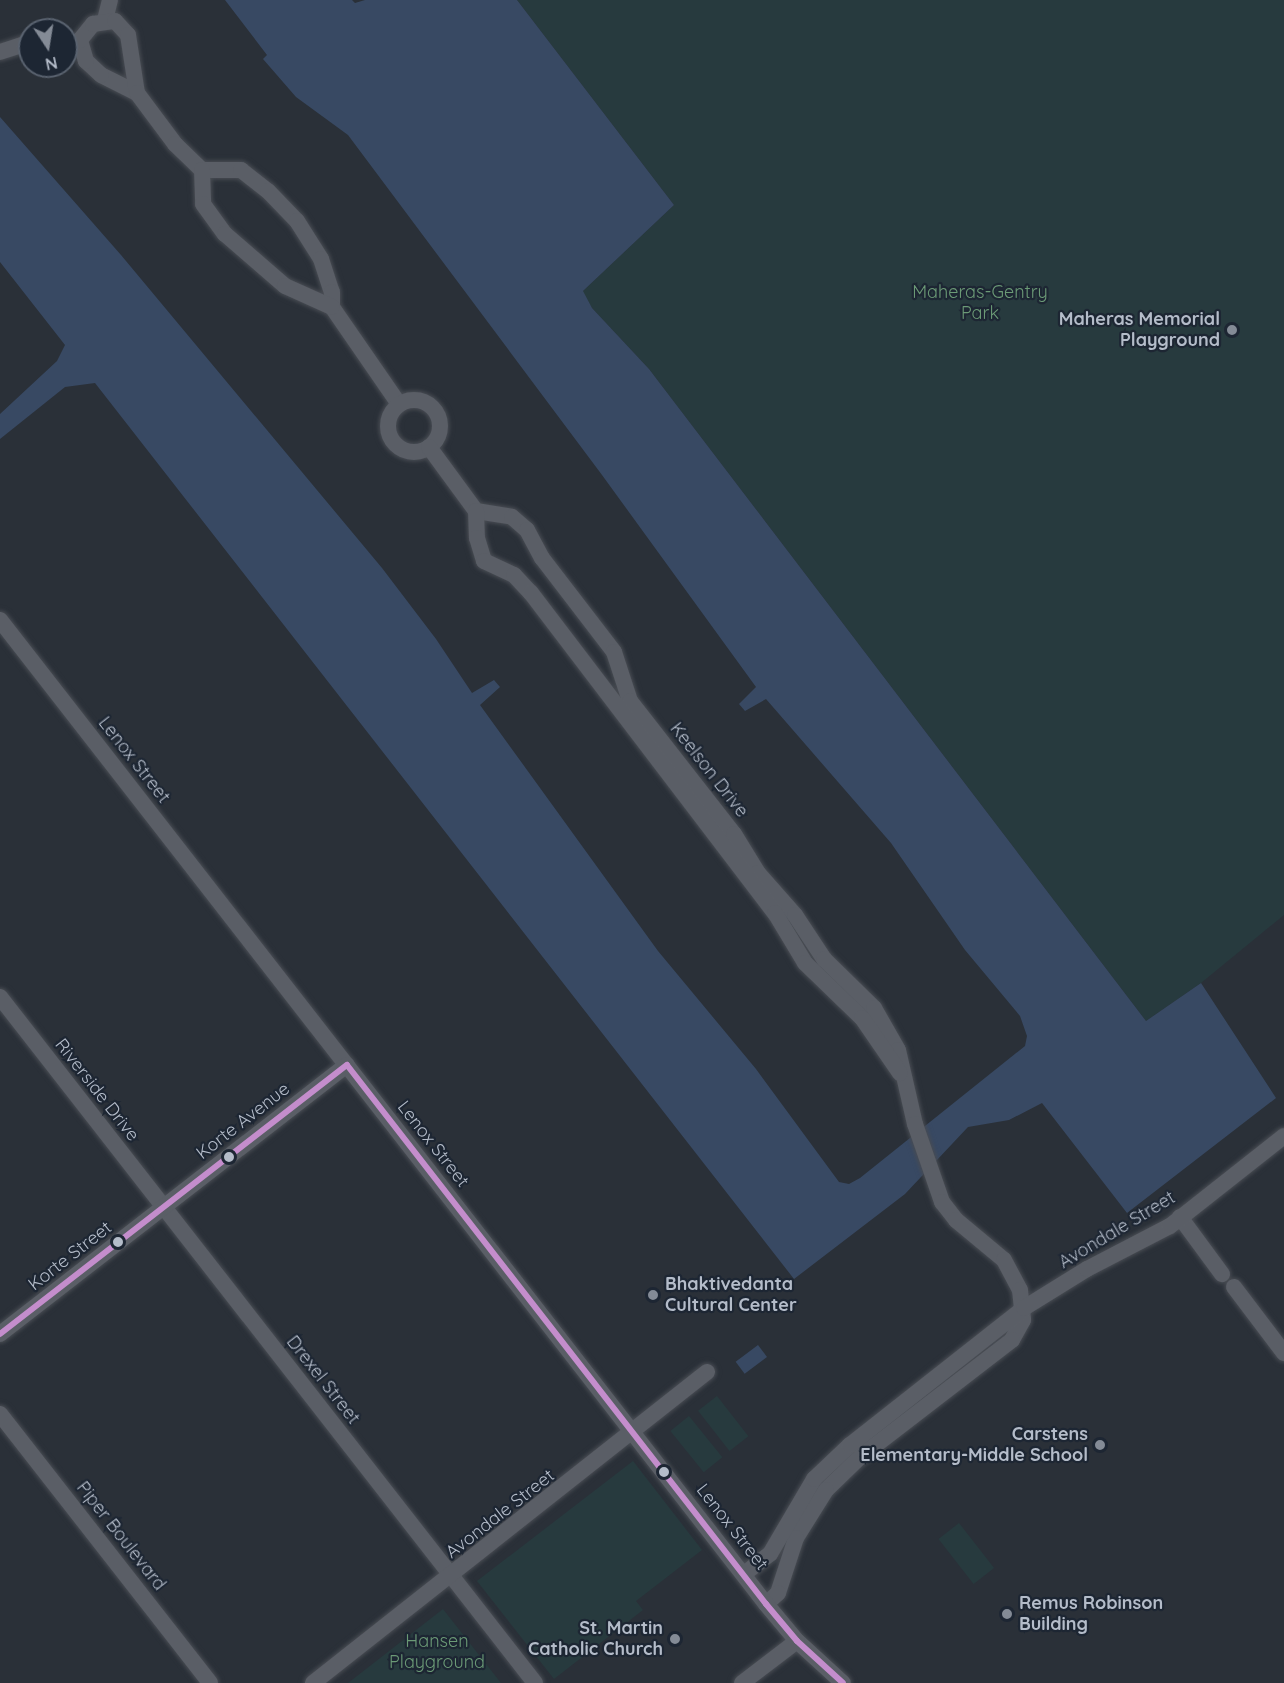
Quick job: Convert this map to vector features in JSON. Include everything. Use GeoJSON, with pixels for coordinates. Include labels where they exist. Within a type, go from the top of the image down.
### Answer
{"type":"FeatureCollection","features":[{"type":"Feature","properties":{"kind":"street"},"geometry":{"type":"LineString","coordinates":[[105,20],[110,0]]}},
{"type":"Feature","properties":{"kind":"street"},"geometry":{"type":"LineString","coordinates":[[78,35],[105,20],[115,21],[128,35],[137,93]]}},
{"type":"Feature","properties":{"kind":"street"},"geometry":{"type":"LineString","coordinates":[[0,52],[18,46]]}},
{"type":"Feature","properties":{"kind":"street"},"geometry":{"type":"LineString","coordinates":[[78,46],[91,67],[137,93],[175,144],[202,170],[241,170],[284,205],[321,259],[332,292],[332,307]]}},
{"type":"Feature","properties":{"kind":"street"},"geometry":{"type":"LineString","coordinates":[[202,170],[203,204],[225,234],[285,286],[332,307],[399,404]]}},
{"type":"Feature","properties":{"kind":"street"},"geometry":{"type":"LineString","coordinates":[[420,400],[435,410],[440,430],[429,447],[409,452],[392,441],[388,423],[399,404],[420,400]]}},
{"type":"Feature","properties":{"kind":"street","name":"Keelson Drive"},"geometry":{"type":"LineString","coordinates":[[429,447],[476,511],[484,561],[514,575],[531,592],[775,913],[805,963],[862,1018],[901,1074]]}},
{"type":"Feature","properties":{"kind":"street","name":"Keelson Drive"},"geometry":{"type":"LineString","coordinates":[[476,511],[512,517],[527,530],[542,558],[614,652],[630,701],[734,834],[758,873],[795,915],[824,959],[865,997],[883,1022],[898,1050],[901,1074],[934,1185],[956,1220],[1004,1260],[1016,1278],[1024,1308]]}},
{"type":"Feature","properties":{"kind":"street","name":"Lenox Street"},"geometry":{"type":"LineString","coordinates":[[0,620],[766,1604],[797,1641],[843,1683]]}},
{"type":"Feature","properties":{"kind":"street","name":"Riverside Drive"},"geometry":{"type":"LineString","coordinates":[[0,997],[164,1208]]}},
{"type":"Feature","properties":{"kind":"street","name":"Korte Avenue"},"geometry":{"type":"LineString","coordinates":[[164,1208],[347,1065]]}},
{"type":"Feature","properties":{"kind":"street","name":"Avondale Street"},"geometry":{"type":"LineString","coordinates":[[744,1574],[775,1546],[814,1479],[885,1428],[985,1350],[1024,1308],[1180,1217],[1284,1136]]}},
{"type":"Feature","properties":{"kind":"street","name":"Korte Street"},"geometry":{"type":"LineString","coordinates":[[0,1334],[164,1208]]}},
{"type":"Feature","properties":{"kind":"street","name":"Drexel Street"},"geometry":{"type":"LineString","coordinates":[[164,1208],[535,1683]]}},
{"type":"Feature","properties":{"kind":"street"},"geometry":{"type":"LineString","coordinates":[[1180,1217],[1222,1274]]}},
{"type":"Feature","properties":{"kind":"street"},"geometry":{"type":"LineString","coordinates":[[1234,1287],[1284,1353]]}},
{"type":"Feature","properties":{"kind":"street","name":"Avondale Street"},"geometry":{"type":"LineString","coordinates":[[313,1683],[635,1433],[642,1422],[707,1372]]}},
{"type":"Feature","properties":{"kind":"street","name":"Piper Boulevard"},"geometry":{"type":"LineString","coordinates":[[0,1414],[210,1683]]}},
{"type":"Feature","properties":{"kind":"street","name":"Avondale Street"},"geometry":{"type":"LineString","coordinates":[[766,1604],[778,1593],[796,1538],[826,1490],[885,1428]]}},
{"type":"Feature","properties":{"kind":"street"},"geometry":{"type":"LineString","coordinates":[[775,1546],[792,1552]]}},
{"type":"Feature","properties":{"kind":"street"},"geometry":{"type":"LineString","coordinates":[[742,1683],[797,1641]]}},
{"type":"Feature","properties":{"kind":"green space","name":"Maheras-Gentry Park"},"geometry":{"type":"Polygon","coordinates":[[[517,0],[1284,0],[1284,915],[1201,983],[1146,1021],[649,369],[592,308],[582,292],[674,205],[517,0]]]}},
{"type":"Feature","properties":{"kind":"green space"},"geometry":{"type":"Polygon","coordinates":[[[717,1396],[748,1436],[729,1451],[698,1411],[717,1396]]]}},
{"type":"Feature","properties":{"kind":"green space"},"geometry":{"type":"Polygon","coordinates":[[[689,1416],[722,1457],[704,1472],[670,1431],[689,1416]]]}},
{"type":"Feature","properties":{"kind":"green space"},"geometry":{"type":"Polygon","coordinates":[[[633,1461],[702,1550],[636,1601],[643,1610],[554,1679],[477,1581],[633,1461]]]}},
{"type":"Feature","properties":{"kind":"green space"},"geometry":{"type":"Polygon","coordinates":[[[959,1523],[994,1568],[974,1584],[939,1539],[959,1523]]]}},
{"type":"Feature","properties":{"kind":"green space","name":"Hansen Playground"},"geometry":{"type":"Polygon","coordinates":[[[443,1609],[501,1683],[348,1683],[443,1609]]]}},
{"type":"Feature","properties":{"kind":"water"},"geometry":{"type":"Polygon","coordinates":[[[225,0],[352,0],[355,3],[365,0],[517,0],[674,205],[583,291],[592,308],[649,369],[1146,1021],[1201,983],[1276,1098],[1127,1213],[1042,1103],[1009,1120],[968,1127],[905,1194],[794,1279],[95,383],[65,387],[0,439],[0,414],[57,361],[65,345],[0,262],[0,117],[121,255],[382,568],[436,639],[472,693],[494,680],[500,687],[480,705],[658,951],[756,1069],[839,1182],[849,1184],[860,1178],[1025,1046],[1027,1036],[1020,1016],[965,950],[891,843],[766,699],[745,711],[739,704],[756,687],[602,475],[348,135],[296,97],[263,59],[267,55],[225,0]]]}},
{"type":"Feature","properties":{"kind":"water"},"geometry":{"type":"Polygon","coordinates":[[[758,1345],[767,1357],[745,1374],[736,1362],[758,1345]]]}},
{"type":"Feature","properties":{"kind":"transit line"},"geometry":{"type":"LineString","coordinates":[[347,1065],[766,1604],[797,1641],[843,1683]]}},
{"type":"Feature","properties":{"kind":"transit line"},"geometry":{"type":"LineString","coordinates":[[0,1334],[347,1065]]}},
{"type":"Feature","properties":{"kind":"place","name":"Maheras Memorial Playground"},"geometry":{"type":"Point","coordinates":[1232,330]}},
{"type":"Feature","properties":{"kind":"place","name":"Bhaktivedanta Cultural Center"},"geometry":{"type":"Point","coordinates":[653,1295]}},
{"type":"Feature","properties":{"kind":"place","name":"Carstens Elementary-Middle School"},"geometry":{"type":"Point","coordinates":[1100,1445]}},
{"type":"Feature","properties":{"kind":"place","name":"Remus Robinson Building"},"geometry":{"type":"Point","coordinates":[1007,1614]}},
{"type":"Feature","properties":{"kind":"place","name":"St. Martin Catholic Church"},"geometry":{"type":"Point","coordinates":[675,1639]}}]}
